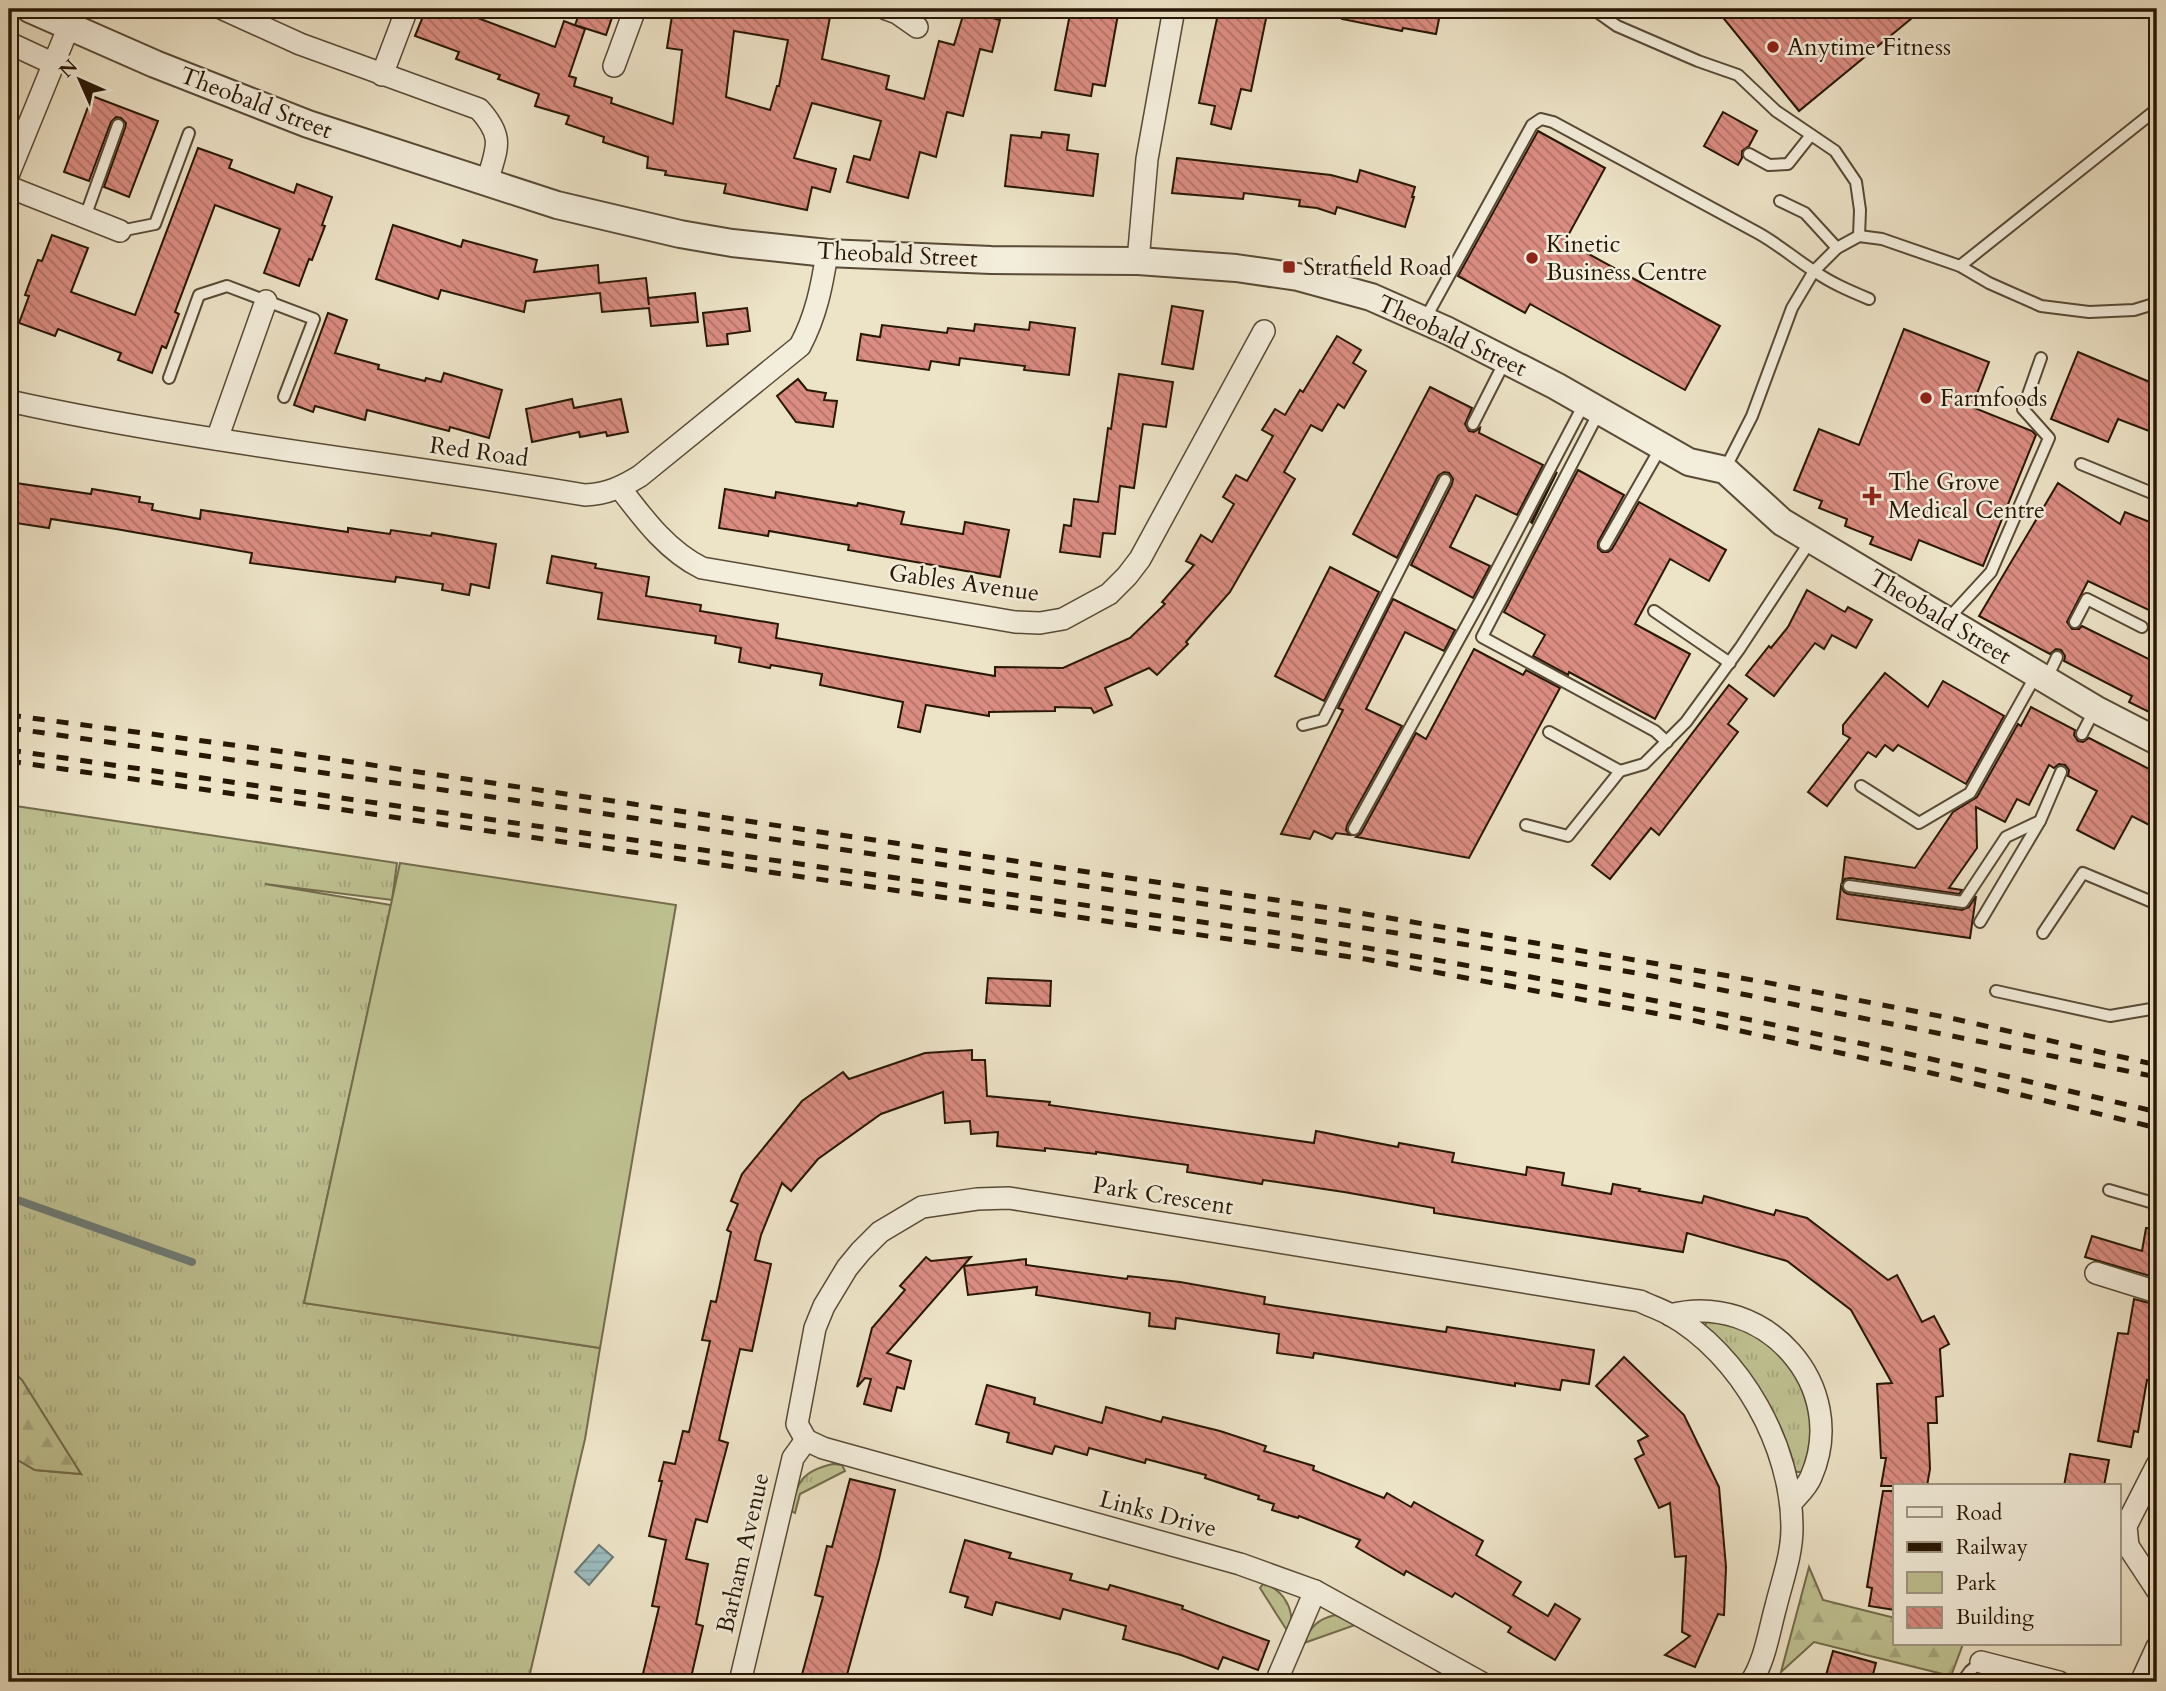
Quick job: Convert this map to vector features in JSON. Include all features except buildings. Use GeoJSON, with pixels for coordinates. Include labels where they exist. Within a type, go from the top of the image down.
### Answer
{"type":"FeatureCollection","features":[{"type":"Feature","properties":{"kind":"street","name":"Theobald Street"},"geometry":{"type":"LineString","coordinates":[[30,9],[155,64],[308,124],[557,205],[680,234],[732,243],[827,253],[991,260],[1138,261],[1236,268],[1298,277],[1371,298],[1505,360],[1593,406],[1689,463],[1725,470],[1782,522],[1946,621],[2046,670],[2095,709],[2157,741]]}},
{"type":"Feature","properties":{"kind":"street"},"geometry":{"type":"LineString","coordinates":[[223,9],[300,44],[479,109],[494,125],[497,144],[487,183]]}},
{"type":"Feature","properties":{"kind":"street"},"geometry":{"type":"LineString","coordinates":[[382,75],[407,9]]}},
{"type":"Feature","properties":{"kind":"street"},"geometry":{"type":"LineString","coordinates":[[614,66],[635,9]]}},
{"type":"Feature","properties":{"kind":"street"},"geometry":{"type":"LineString","coordinates":[[886,9],[898,13],[917,27]]}},
{"type":"Feature","properties":{"kind":"street"},"geometry":{"type":"LineString","coordinates":[[1138,261],[1147,159],[1174,9]]}},
{"type":"Feature","properties":{"kind":"street"},"geometry":{"type":"LineString","coordinates":[[9,173],[69,26]]}},
{"type":"Feature","properties":{"kind":"street"},"geometry":{"type":"LineString","coordinates":[[9,43],[52,63]]}},
{"type":"Feature","properties":{"kind":"street"},"geometry":{"type":"LineString","coordinates":[[9,187],[120,231]]}},
{"type":"Feature","properties":{"kind":"street","name":"Red Road"},"geometry":{"type":"LineString","coordinates":[[9,401],[73,415],[217,439],[585,495],[600,494],[620,488],[640,476],[800,346],[812,323],[822,288],[827,253]]}},
{"type":"Feature","properties":{"kind":"street"},"geometry":{"type":"LineString","coordinates":[[217,439],[266,301]]}},
{"type":"Feature","properties":{"kind":"street","name":"Gables Avenue"},"geometry":{"type":"LineString","coordinates":[[620,488],[670,546],[687,561],[702,568],[1015,622],[1063,619],[1109,594],[1140,559],[1264,331]]}},
{"type":"Feature","properties":{"kind":"street","name":"Park Crescent"},"geometry":{"type":"LineString","coordinates":[[806,1440],[797,1424],[815,1328],[824,1306],[861,1251],[880,1232],[922,1207],[999,1198],[1023,1200],[1640,1301],[1670,1315],[1695,1332],[1725,1361],[1748,1390],[1765,1417],[1773,1437],[1791,1503],[1790,1552],[1762,1659],[1751,1682]]}},
{"type":"Feature","properties":{"kind":"street"},"geometry":{"type":"LineString","coordinates":[[2096,1273],[2157,1292]]}},
{"type":"Feature","properties":{"kind":"street"},"geometry":{"type":"LineString","coordinates":[[1670,1315],[1691,1309],[1735,1315],[1775,1336],[1801,1365],[1811,1384],[1821,1428],[1818,1455],[1810,1480],[1791,1503]]}},
{"type":"Feature","properties":{"kind":"street","name":"Links Drive"},"geometry":{"type":"LineString","coordinates":[[806,1440],[833,1451],[1240,1564],[1315,1591],[1480,1682]]}},
{"type":"Feature","properties":{"kind":"street","name":"Barham Avenue"},"geometry":{"type":"LineString","coordinates":[[740,1682],[793,1458],[806,1440]]}},
{"type":"Feature","properties":{"kind":"street"},"geometry":{"type":"LineString","coordinates":[[2157,1465],[2126,1526],[2128,1546],[2157,1590]]}},
{"type":"Feature","properties":{"kind":"street"},"geometry":{"type":"LineString","coordinates":[[1276,1682],[1315,1591]]}},
{"type":"Feature","properties":{"kind":"street"},"geometry":{"type":"LineString","coordinates":[[2141,1682],[2157,1647]]}},
{"type":"Feature","properties":{"kind":"street"},"geometry":{"type":"LineString","coordinates":[[1981,1662],[2059,1682]]}},
{"type":"Feature","properties":{"kind":"lane"},"geometry":{"type":"LineString","coordinates":[[1593,9],[1617,26],[1738,75],[1776,111],[1835,151],[1857,182],[1859,236]]}},
{"type":"Feature","properties":{"kind":"lane"},"geometry":{"type":"LineString","coordinates":[[1960,266],[2157,109]]}},
{"type":"Feature","properties":{"kind":"lane"},"geometry":{"type":"LineString","coordinates":[[1424,321],[1532,125],[1541,119],[1553,122],[1758,233],[1814,271],[1848,291],[1869,299]]}},
{"type":"Feature","properties":{"kind":"lane"},"geometry":{"type":"LineString","coordinates":[[85,216],[118,125]]}},
{"type":"Feature","properties":{"kind":"lane"},"geometry":{"type":"LineString","coordinates":[[120,231],[155,224],[189,133]]}},
{"type":"Feature","properties":{"kind":"lane"},"geometry":{"type":"LineString","coordinates":[[1749,154],[1769,165],[1788,164],[1811,135]]}},
{"type":"Feature","properties":{"kind":"lane"},"geometry":{"type":"LineString","coordinates":[[1780,201],[1805,213],[1837,248]]}},
{"type":"Feature","properties":{"kind":"lane"},"geometry":{"type":"LineString","coordinates":[[1725,470],[1752,416],[1792,308],[1814,271],[1837,248],[1859,236],[1882,239],[1960,266],[1989,283],[2041,306],[2089,312],[2134,310],[2157,303]]}},
{"type":"Feature","properties":{"kind":"lane"},"geometry":{"type":"LineString","coordinates":[[169,378],[199,295],[227,286],[314,319],[284,397]]}},
{"type":"Feature","properties":{"kind":"lane"},"geometry":{"type":"LineString","coordinates":[[1946,621],[1992,572],[2049,438],[2023,409],[2041,358]]}},
{"type":"Feature","properties":{"kind":"lane"},"geometry":{"type":"LineString","coordinates":[[1473,424],[1505,360]]}},
{"type":"Feature","properties":{"kind":"lane"},"geometry":{"type":"LineString","coordinates":[[1593,406],[1482,636],[1655,731],[1667,742]]}},
{"type":"Feature","properties":{"kind":"lane"},"geometry":{"type":"LineString","coordinates":[[1354,829],[1484,594],[1593,406]]}},
{"type":"Feature","properties":{"kind":"lane"},"geometry":{"type":"LineString","coordinates":[[1605,545],[1661,446]]}},
{"type":"Feature","properties":{"kind":"lane"},"geometry":{"type":"LineString","coordinates":[[2081,464],[2157,495]]}},
{"type":"Feature","properties":{"kind":"lane"},"geometry":{"type":"LineString","coordinates":[[1303,725],[1323,720],[1445,480]]}},
{"type":"Feature","properties":{"kind":"lane"},"geometry":{"type":"LineString","coordinates":[[1525,825],[1568,836],[1620,771],[1644,764],[1667,742],[1693,714],[1730,663],[1811,540]]}},
{"type":"Feature","properties":{"kind":"lane"},"geometry":{"type":"LineString","coordinates":[[2075,622],[2087,599],[2141,627]]}},
{"type":"Feature","properties":{"kind":"lane"},"geometry":{"type":"LineString","coordinates":[[1654,611],[1730,663]]}},
{"type":"Feature","properties":{"kind":"lane"},"geometry":{"type":"LineString","coordinates":[[1861,786],[1919,823],[1970,793],[2046,670]]}},
{"type":"Feature","properties":{"kind":"lane"},"geometry":{"type":"LineString","coordinates":[[2082,734],[2095,709]]}},
{"type":"Feature","properties":{"kind":"lane"},"geometry":{"type":"LineString","coordinates":[[1549,732],[1620,771]]}},
{"type":"Feature","properties":{"kind":"lane"},"geometry":{"type":"LineString","coordinates":[[1980,922],[2040,821],[2061,772]]}},
{"type":"Feature","properties":{"kind":"lane"},"geometry":{"type":"LineString","coordinates":[[1849,886],[1963,902],[2006,837],[2040,821]]}},
{"type":"Feature","properties":{"kind":"lane"},"geometry":{"type":"LineString","coordinates":[[2042,933],[2083,873],[2157,904]]}},
{"type":"Feature","properties":{"kind":"lane"},"geometry":{"type":"LineString","coordinates":[[1996,991],[2110,1016],[2157,1008]]}},
{"type":"Feature","properties":{"kind":"lane"},"geometry":{"type":"LineString","coordinates":[[2109,1190],[2157,1205]]}},
{"type":"Feature","properties":{"kind":"lane"},"geometry":{"type":"LineString","coordinates":[[1962,1682],[1981,1662]]}},
{"type":"Feature","properties":{"kind":"green space"},"geometry":{"type":"Polygon","coordinates":[[[9,805],[397,863],[392,900],[265,884],[391,905],[304,1303],[600,1348],[585,1439],[528,1682],[9,1682],[9,1455],[35,1470],[81,1474],[22,1381],[9,1368],[9,805]]]}},
{"type":"Feature","properties":{"kind":"green space"},"geometry":{"type":"Polygon","coordinates":[[[400,863],[676,905],[600,1348],[304,1303],[400,863]]]}},
{"type":"Feature","properties":{"kind":"green space"},"geometry":{"type":"Polygon","coordinates":[[[1718,1319],[1763,1337],[1799,1374],[1814,1426],[1803,1472],[1793,1469],[1705,1330],[1708,1320],[1718,1319]]]}},
{"type":"Feature","properties":{"kind":"green space"},"geometry":{"type":"Polygon","coordinates":[[[9,1368],[22,1380],[81,1474],[35,1470],[9,1455],[9,1368]]]}},
{"type":"Feature","properties":{"kind":"green space"},"geometry":{"type":"Polygon","coordinates":[[[833,1464],[842,1465],[845,1471],[800,1494],[795,1513],[790,1510],[803,1479],[814,1470],[833,1464]]]}},
{"type":"Feature","properties":{"kind":"green space"},"geometry":{"type":"Polygon","coordinates":[[[1809,1567],[1823,1600],[1893,1618],[1893,1646],[1962,1646],[1951,1676],[1814,1642],[1781,1672],[1809,1567]]]}},
{"type":"Feature","properties":{"kind":"green space"},"geometry":{"type":"Polygon","coordinates":[[[1264,1583],[1277,1591],[1286,1602],[1291,1615],[1290,1630],[1286,1629],[1260,1588],[1264,1583]]]}},
{"type":"Feature","properties":{"kind":"green space"},"geometry":{"type":"Polygon","coordinates":[[[1335,1615],[1358,1624],[1304,1643],[1315,1624],[1335,1615]]]}},
{"type":"Feature","properties":{"kind":"water"},"geometry":{"type":"Polygon","coordinates":[[[599,1545],[613,1557],[589,1585],[575,1572],[599,1545]]]}},
{"type":"Feature","properties":{"kind":"waterway"},"geometry":{"type":"LineString","coordinates":[[9,1197],[192,1262]]}},
{"type":"Feature","properties":{"kind":"railway"},"geometry":{"type":"LineString","coordinates":[[9,715],[278,751],[1336,909],[1764,982],[1955,1019],[2157,1065]]}},
{"type":"Feature","properties":{"kind":"railway"},"geometry":{"type":"LineString","coordinates":[[9,728],[507,799],[1390,932],[1642,974],[2157,1077]]}},
{"type":"Feature","properties":{"kind":"railway"},"geometry":{"type":"LineString","coordinates":[[9,750],[1285,934],[1527,976],[1732,1016],[1915,1055],[2157,1112]]}},
{"type":"Feature","properties":{"kind":"railway"},"geometry":{"type":"LineString","coordinates":[[9,761],[1365,959],[1691,1020],[1931,1073],[2157,1128]]}},
{"type":"Feature","properties":{"kind":"place","name":"Anytime Fitness"},"geometry":{"type":"Point","coordinates":[1773,47]}},
{"type":"Feature","properties":{"kind":"place","name":"Kinetic Business Centre"},"geometry":{"type":"Point","coordinates":[1532,258]}},
{"type":"Feature","properties":{"kind":"place","name":"Stratfield Road"},"geometry":{"type":"Point","coordinates":[1289,267]}},
{"type":"Feature","properties":{"kind":"place","name":"Farmfoods"},"geometry":{"type":"Point","coordinates":[1926,398]}},
{"type":"Feature","properties":{"kind":"place","name":"The Grove Medical Centre"},"geometry":{"type":"Point","coordinates":[1872,496]}}]}
